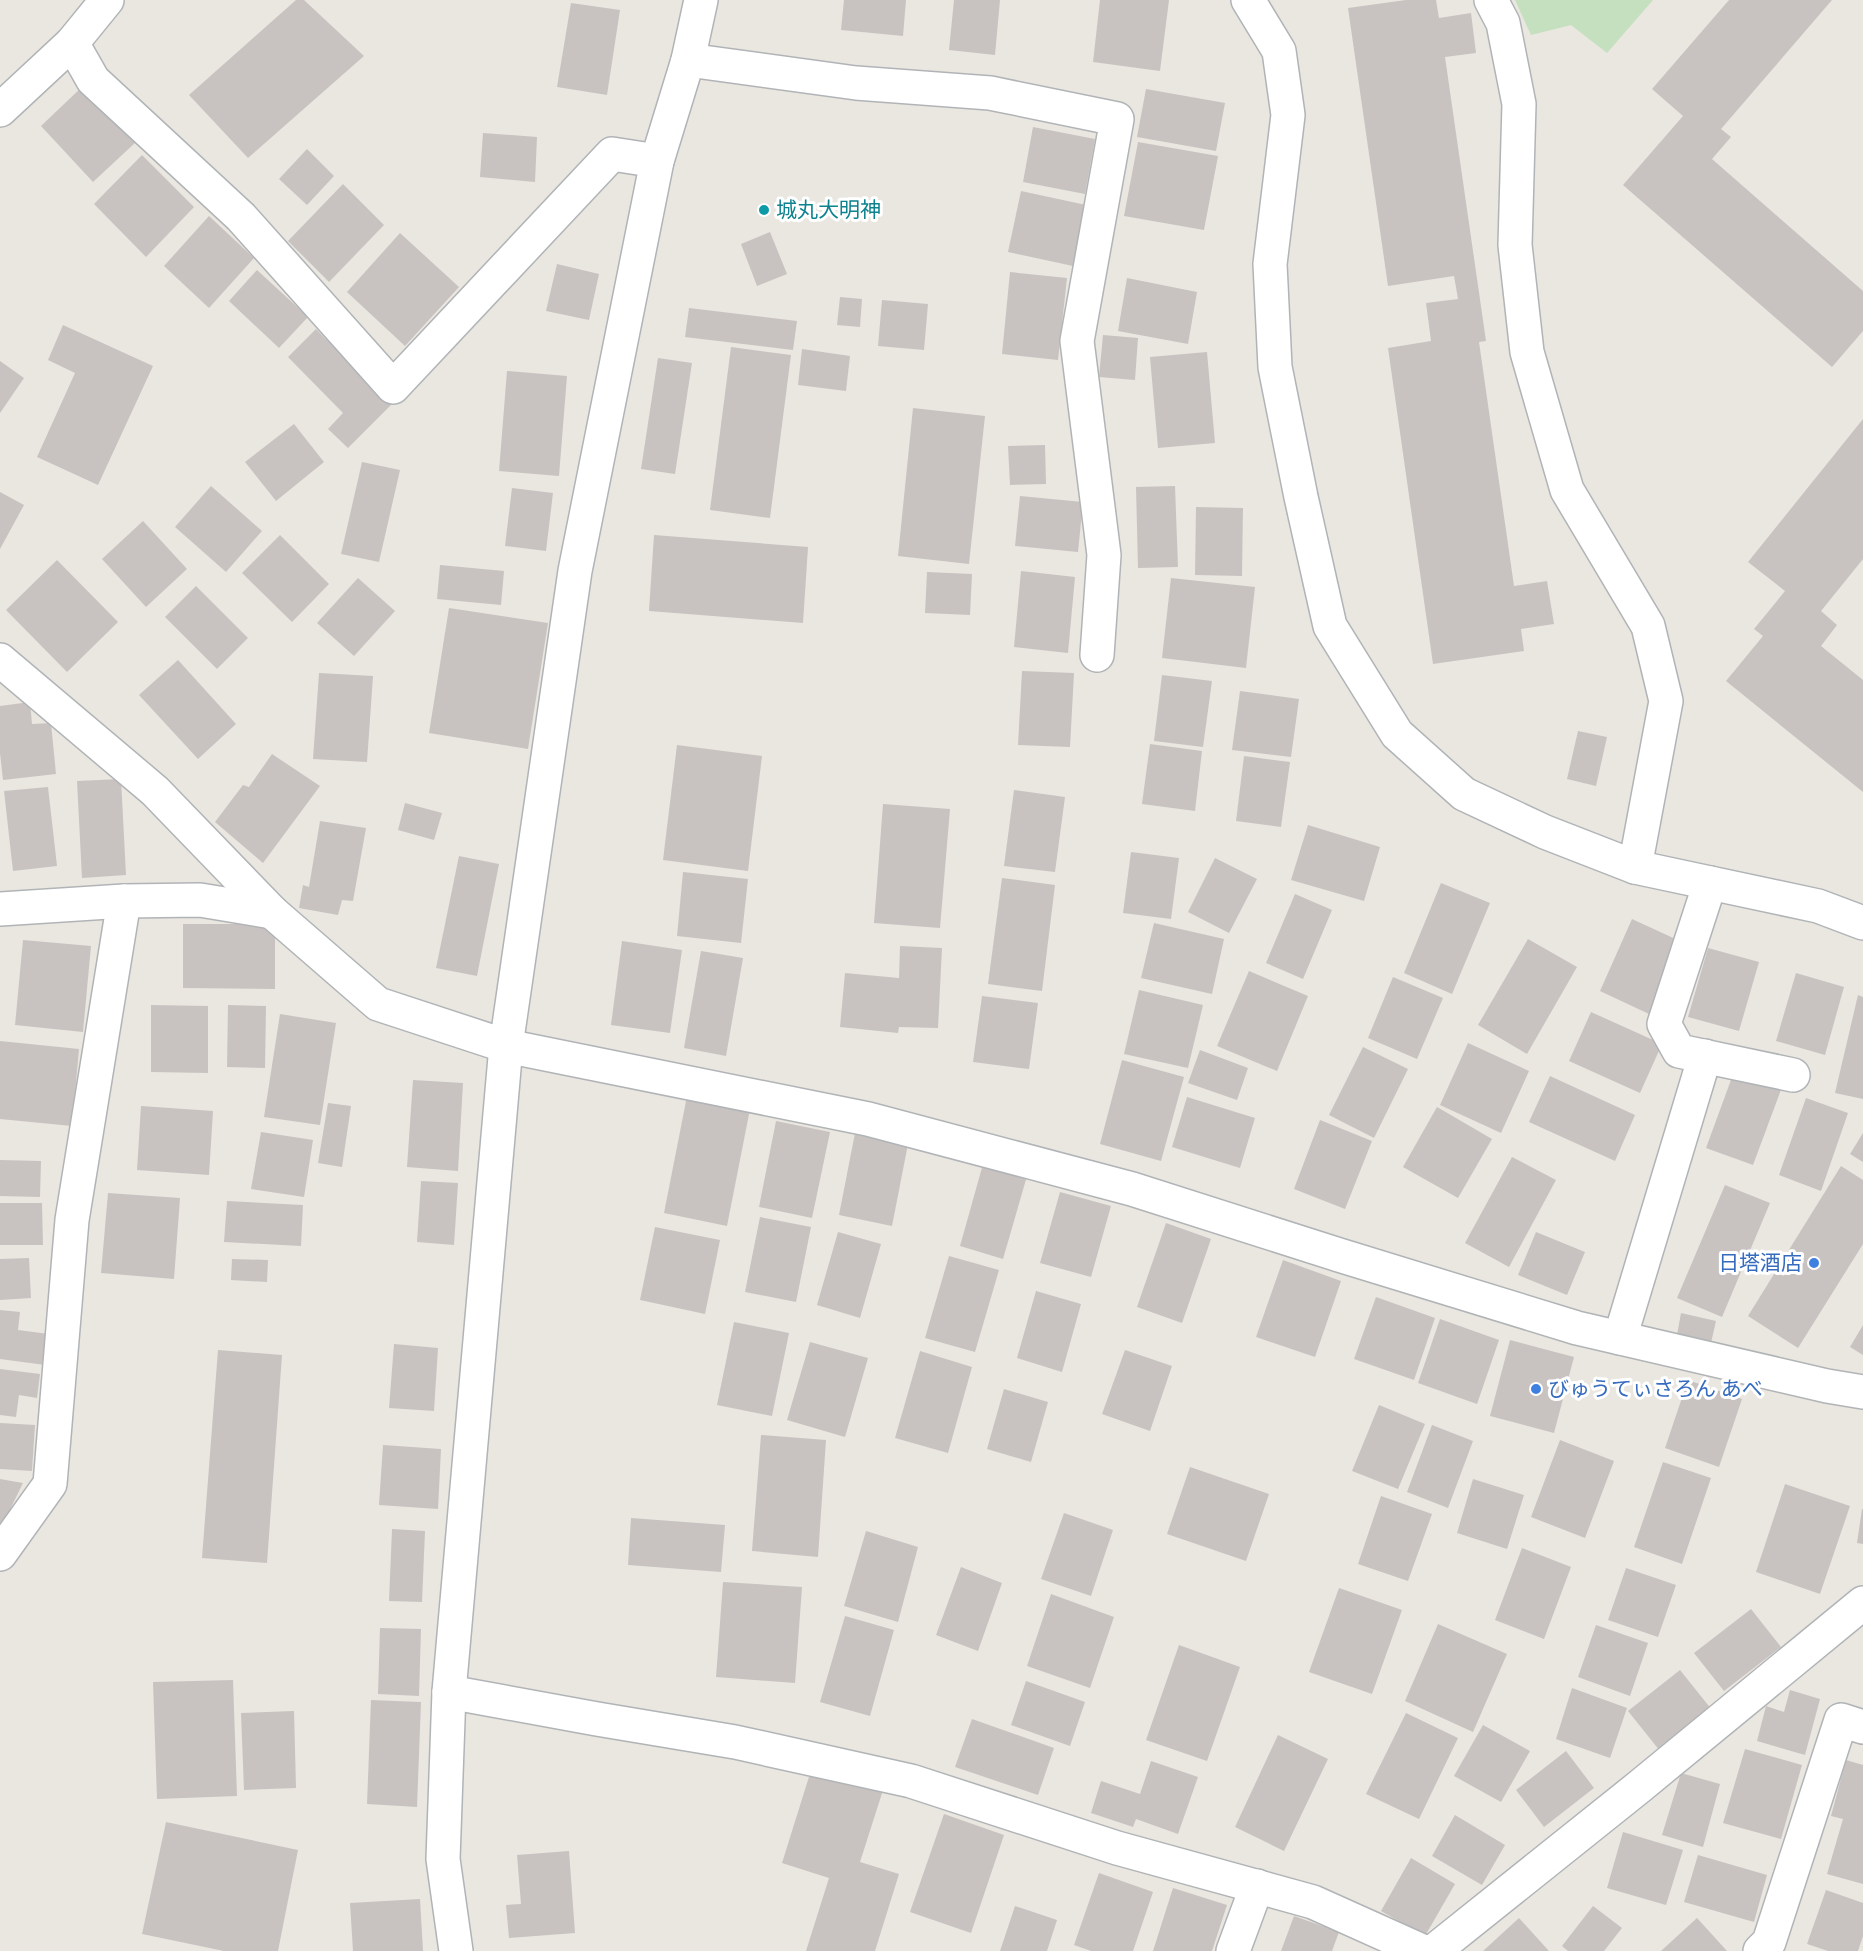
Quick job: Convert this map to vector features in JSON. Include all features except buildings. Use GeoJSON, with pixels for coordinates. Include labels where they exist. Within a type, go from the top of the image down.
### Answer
{"type":"FeatureCollection","features":[{"type":"Feature","properties":{"kind":"street"},"geometry":{"type":"LineString","coordinates":[[0,110],[72,43],[107,0]]}},
{"type":"Feature","properties":{"kind":"street"},"geometry":{"type":"LineString","coordinates":[[456,1951],[443,1859],[449,1692],[506,1046],[575,571],[657,161],[688,60],[701,0]]}},
{"type":"Feature","properties":{"kind":"street"},"geometry":{"type":"LineString","coordinates":[[1248,0],[1279,51],[1288,115],[1270,264],[1275,367],[1301,497],[1330,626],[1397,734],[1464,794],[1545,832],[1635,867],[1818,906],[1863,923]]}},
{"type":"Feature","properties":{"kind":"street"},"geometry":{"type":"LineString","coordinates":[[1491,0],[1503,22],[1519,104],[1515,245],[1527,352],[1567,490],[1648,626],[1666,701],[1635,867]]}},
{"type":"Feature","properties":{"kind":"street"},"geometry":{"type":"LineString","coordinates":[[72,43],[93,80],[241,217],[393,387],[612,154],[657,161]]}},
{"type":"Feature","properties":{"kind":"street"},"geometry":{"type":"LineString","coordinates":[[688,60],[856,83],[990,93],[1118,119],[1077,341],[1104,555],[1097,655]]}},
{"type":"Feature","properties":{"kind":"street"},"geometry":{"type":"LineString","coordinates":[[0,660],[155,791],[272,912],[378,1004],[506,1046],[891,1125],[1132,1189],[1576,1328],[1827,1386],[1863,1392]]}},
{"type":"Feature","properties":{"kind":"street"},"geometry":{"type":"LineString","coordinates":[[1710,882],[1664,1024],[1679,1051],[1792,1075]]}},
{"type":"Feature","properties":{"kind":"street"},"geometry":{"type":"LineString","coordinates":[[0,909],[124,901],[200,900],[272,912]]}},
{"type":"Feature","properties":{"kind":"street"},"geometry":{"type":"LineString","coordinates":[[0,1554],[50,1484],[72,1221],[124,901]]}},
{"type":"Feature","properties":{"kind":"street"},"geometry":{"type":"LineString","coordinates":[[1620,1338],[1705,1056]]}},
{"type":"Feature","properties":{"kind":"street"},"geometry":{"type":"LineString","coordinates":[[1434,1951],[1863,1603]]}},
{"type":"Feature","properties":{"kind":"street"},"geometry":{"type":"LineString","coordinates":[[449,1692],[735,1742],[911,1781],[1117,1848],[1313,1902],[1422,1951]]}},
{"type":"Feature","properties":{"kind":"street"},"geometry":{"type":"LineString","coordinates":[[1760,1951],[1769,1942],[1840,1720],[1863,1727]]}},
{"type":"Feature","properties":{"kind":"street"},"geometry":{"type":"LineString","coordinates":[[1233,1951],[1257,1886]]}},
{"type":"Feature","properties":{"kind":"green space"},"geometry":{"type":"Polygon","coordinates":[[[1515,0],[1653,0],[1607,53],[1571,25],[1531,35],[1515,0]]]}},
{"type":"Feature","properties":{"kind":"place","name":"城丸大明神"},"geometry":{"type":"Point","coordinates":[764,210]}},
{"type":"Feature","properties":{"kind":"place","name":"日塔酒店"},"geometry":{"type":"Point","coordinates":[1814,1263]}},
{"type":"Feature","properties":{"kind":"place","name":"びゅうてぃさろん あべ"},"geometry":{"type":"Point","coordinates":[1536,1389]}}]}
